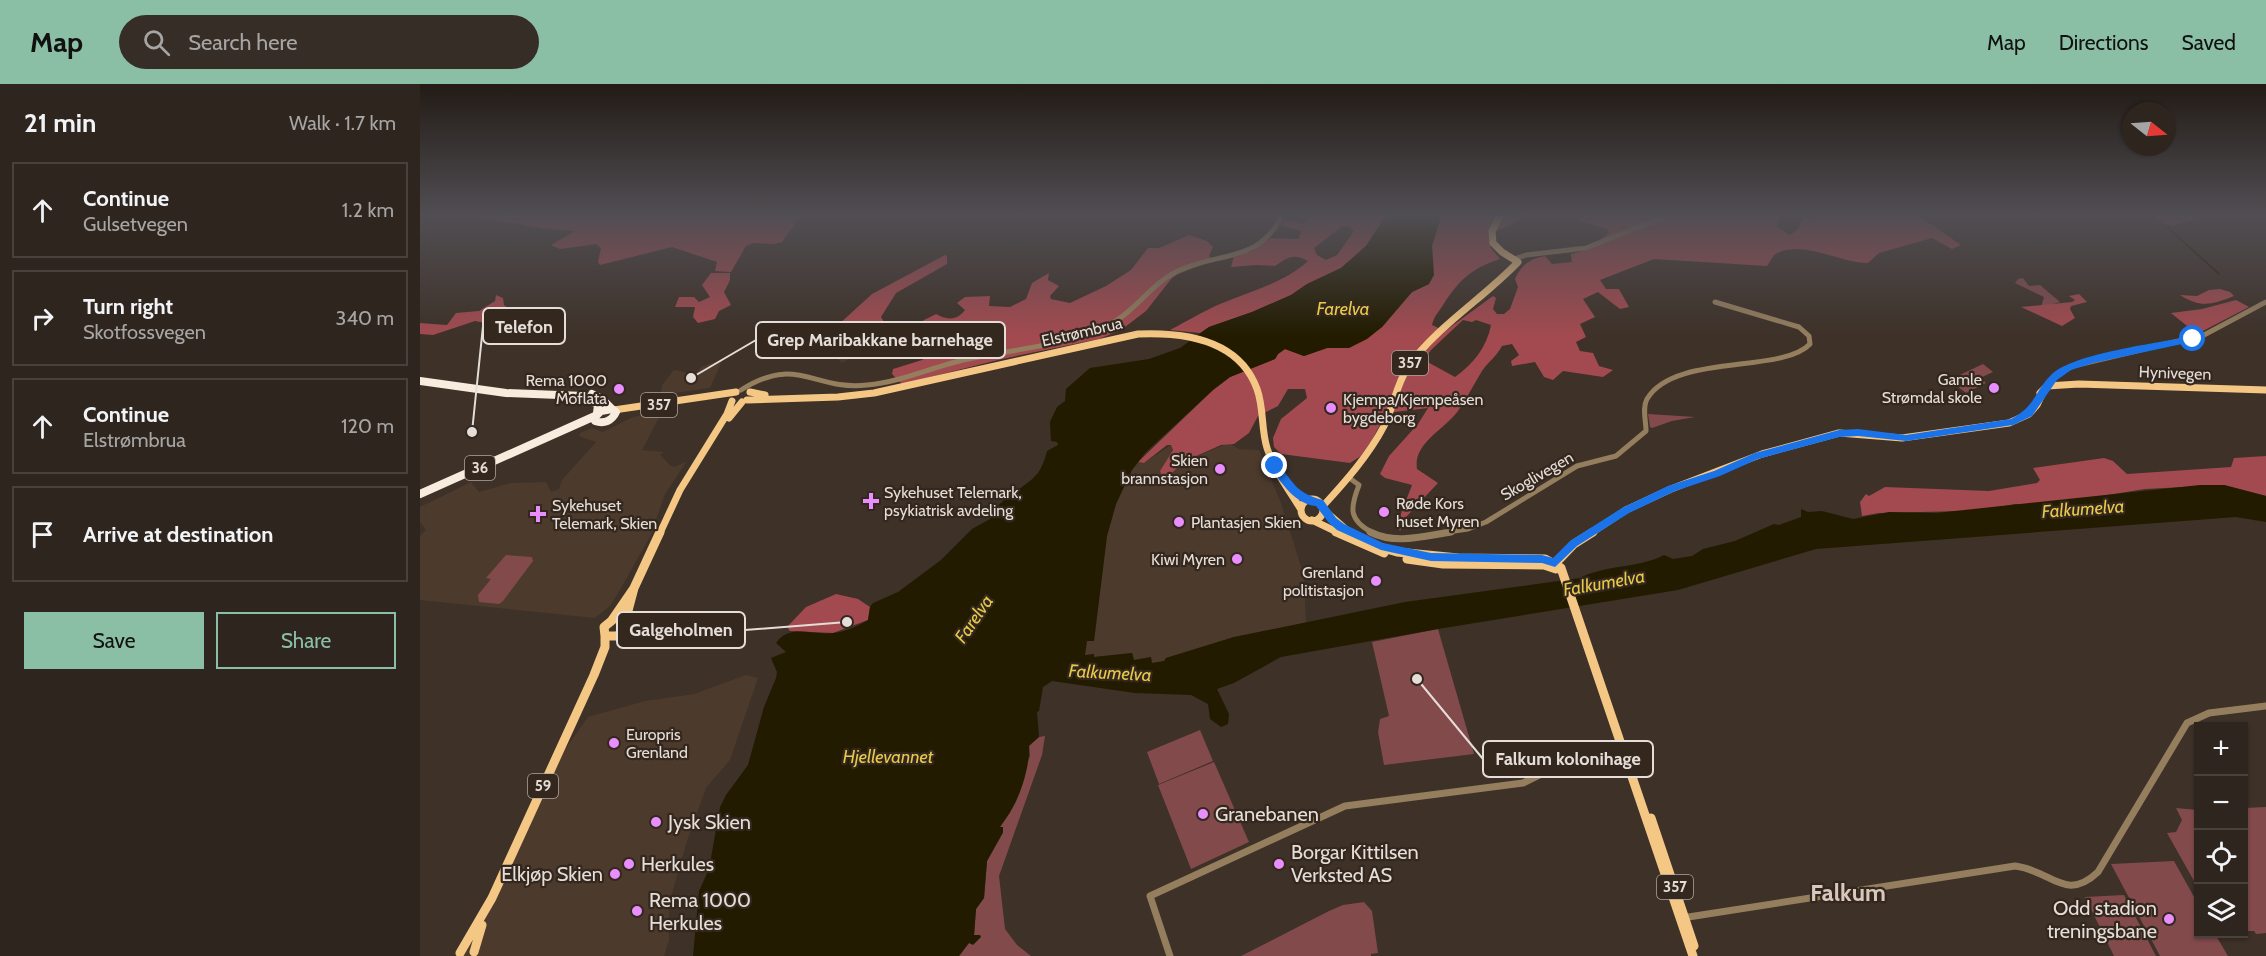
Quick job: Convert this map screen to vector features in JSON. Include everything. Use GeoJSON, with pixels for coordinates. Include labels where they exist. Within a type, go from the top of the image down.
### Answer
{"type":"FeatureCollection","features":[{"type":"Feature","properties":{"kind":"highway"},"geometry":{"type":"LineString","coordinates":[[420,381],[486,391],[584,396],[598,405],[597,417]]}},
{"type":"Feature","properties":{"kind":"highway"},"geometry":{"type":"LineString","coordinates":[[527,394],[565,391],[588,393],[599,397],[613,412]]}},
{"type":"Feature","properties":{"kind":"highway","name":"36"},"geometry":{"type":"LineString","coordinates":[[420,494],[540,441],[613,412]]}},
{"type":"Feature","properties":{"kind":"main road"},"geometry":{"type":"LineString","coordinates":[[1508,255],[1516,260]]}},
{"type":"Feature","properties":{"kind":"main road","name":"357"},"geometry":{"type":"LineString","coordinates":[[1312,520],[1321,517],[1324,508],[1381,431],[1396,389],[1407,368],[1432,340],[1506,274],[1516,260]]}},
{"type":"Feature","properties":{"kind":"main road","name":"Elstrømbrua"},"geometry":{"type":"LineString","coordinates":[[744,401],[862,394],[904,387],[1119,337],[1152,333],[1186,335],[1217,346],[1244,366],[1257,389],[1265,441],[1284,486],[1300,508]]}},
{"type":"Feature","properties":{"kind":"main road","name":"Hynivegen"},"geometry":{"type":"LineString","coordinates":[[2046,388],[2088,384],[2266,390]]}},
{"type":"Feature","properties":{"kind":"main road"},"geometry":{"type":"LineString","coordinates":[[1554,565],[1574,544],[1626,510],[1671,489],[1771,451],[1843,433],[1906,438],[2000,425],[2021,419],[2034,408],[2046,388]]}},
{"type":"Feature","properties":{"kind":"main road"},"geometry":{"type":"LineString","coordinates":[[732,400],[744,391],[751,396],[744,401]]}},
{"type":"Feature","properties":{"kind":"main road","name":"357"},"geometry":{"type":"LineString","coordinates":[[613,412],[744,391]]}},
{"type":"Feature","properties":{"kind":"main road","name":"Elstrømbrua"},"geometry":{"type":"LineString","coordinates":[[744,391],[806,398]]}},
{"type":"Feature","properties":{"kind":"main road","name":"357"},"geometry":{"type":"LineString","coordinates":[[613,412],[684,400],[744,401]]}},
{"type":"Feature","properties":{"kind":"main road","name":"59"},"geometry":{"type":"LineString","coordinates":[[458,954],[492,898],[594,675],[606,647],[604,627],[612,620],[634,588],[680,490],[727,414],[732,400]]}},
{"type":"Feature","properties":{"kind":"main road","name":"59"},"geometry":{"type":"LineString","coordinates":[[701,454],[744,401]]}},
{"type":"Feature","properties":{"kind":"main road","name":"Elstrømbrua"},"geometry":{"type":"LineString","coordinates":[[1279,474],[1294,491],[1311,501]]}},
{"type":"Feature","properties":{"kind":"main road","name":"357"},"geometry":{"type":"LineString","coordinates":[[1348,477],[1300,508],[1302,516],[1363,545],[1408,559],[1443,564],[1554,565]]}},
{"type":"Feature","properties":{"kind":"main road","name":"357"},"geometry":{"type":"LineString","coordinates":[[1311,501],[1324,508],[1336,524],[1358,537],[1404,553],[1455,558],[1542,559],[1554,565],[1565,578],[1620,744],[1695,956]]}},
{"type":"Feature","properties":{"kind":"main road","name":"59"},"geometry":{"type":"LineString","coordinates":[[594,675],[617,636],[628,628],[629,622],[626,618],[634,588]]}},
{"type":"Feature","properties":{"kind":"main road"},"geometry":{"type":"LineString","coordinates":[[612,620],[626,618]]}},
{"type":"Feature","properties":{"kind":"main road"},"geometry":{"type":"LineString","coordinates":[[605,636],[617,636]]}},
{"type":"Feature","properties":{"kind":"main road","name":"357"},"geometry":{"type":"LineString","coordinates":[[1598,673],[1622,731],[1682,918]]}},
{"type":"Feature","properties":{"kind":"main road","name":"59"},"geometry":{"type":"LineString","coordinates":[[458,954],[468,950],[475,954],[492,898]]}},
{"type":"Feature","properties":{"kind":"street"},"geometry":{"type":"LineString","coordinates":[[744,391],[767,374],[790,372],[834,384],[864,387],[931,368],[1096,330],[1125,314],[1177,271],[1232,255]]}},
{"type":"Feature","properties":{"kind":"street"},"geometry":{"type":"LineString","coordinates":[[1516,260],[1534,255]]}},
{"type":"Feature","properties":{"kind":"street","name":"Skoglivegen"},"geometry":{"type":"LineString","coordinates":[[1348,477],[1359,485],[1352,507],[1355,519],[1367,531],[1380,537],[1402,539],[1473,528],[1577,466],[1611,458],[1630,446],[1646,431],[1647,399],[1653,391],[1665,383],[1707,369],[1791,354],[1809,346],[1810,338],[1799,327],[1715,302]]}},
{"type":"Feature","properties":{"kind":"street"},"geometry":{"type":"LineString","coordinates":[[2046,388],[2058,374],[2078,364],[2199,337],[2266,302]]}},
{"type":"Feature","properties":{"kind":"street"},"geometry":{"type":"LineString","coordinates":[[1682,918],[2015,866],[2031,867],[2064,886],[2089,882],[2098,872],[2187,723],[2209,713],[2266,706]]}},
{"type":"Feature","properties":{"kind":"street"},"geometry":{"type":"LineString","coordinates":[[1170,956],[1150,896],[1345,806],[1523,783],[1582,754],[1604,746],[1620,744]]}},
{"type":"Feature","properties":{"kind":"shaded area"},"geometry":{"type":"Polygon","coordinates":[[[600,255],[641,255],[600,265],[598,262],[600,255]]]}},
{"type":"Feature","properties":{"kind":"shaded area"},"geometry":{"type":"Polygon","coordinates":[[[695,255],[741,255],[731,272],[715,271],[717,262],[695,255]]]}},
{"type":"Feature","properties":{"kind":"shaded area"},"geometry":{"type":"Polygon","coordinates":[[[945,255],[947,264],[896,293],[881,317],[889,329],[906,328],[936,314],[955,318],[965,310],[957,303],[965,297],[990,296],[989,306],[1010,307],[1026,299],[1032,283],[1049,273],[1048,280],[1059,286],[1050,296],[1051,299],[1070,303],[1106,286],[1131,270],[1143,255],[1210,255],[1211,258],[1232,255],[1317,255],[1326,260],[1337,255],[1356,255],[1341,268],[1307,284],[1291,295],[1252,312],[1209,327],[1200,333],[1170,330],[1220,304],[1277,281],[1299,269],[1308,261],[1294,257],[1287,258],[1275,266],[1231,267],[1234,256],[1209,262],[1172,278],[1146,311],[1121,330],[1099,339],[1002,359],[902,384],[892,374],[893,369],[922,360],[935,350],[918,338],[904,332],[889,332],[869,338],[865,333],[858,334],[838,325],[872,294],[945,255]]]}},
{"type":"Feature","properties":{"kind":"shaded area"},"geometry":{"type":"Polygon","coordinates":[[[1431,255],[1496,255],[1500,259],[1474,271],[1455,289],[1436,315],[1432,325],[1445,331],[1493,296],[1496,298],[1493,309],[1497,314],[1504,314],[1510,309],[1518,287],[1515,279],[1517,274],[1530,261],[1545,256],[1552,264],[1572,262],[1571,255],[1775,255],[1767,266],[1654,259],[1600,280],[1606,289],[1619,289],[1629,307],[1620,309],[1598,292],[1583,299],[1595,317],[1580,324],[1586,337],[1576,342],[1580,351],[1593,353],[1599,366],[1613,370],[1603,377],[1563,371],[1553,380],[1544,377],[1535,362],[1512,366],[1511,361],[1519,355],[1512,344],[1502,346],[1482,371],[1458,411],[1431,437],[1420,452],[1417,469],[1438,483],[1407,516],[1400,531],[1397,524],[1412,485],[1385,478],[1380,474],[1389,456],[1418,424],[1428,408],[1386,413],[1361,456],[1350,463],[1281,454],[1274,447],[1273,438],[1281,419],[1307,398],[1305,389],[1288,389],[1278,406],[1258,416],[1249,433],[1234,444],[1221,445],[1183,462],[1169,476],[1162,476],[1160,471],[1173,450],[1171,445],[1167,445],[1144,463],[1138,462],[1213,390],[1230,377],[1275,359],[1285,349],[1304,356],[1327,348],[1349,348],[1382,327],[1412,292],[1429,284],[1431,255]],[[1463,320],[1431,350],[1424,360],[1455,377],[1462,372],[1483,348],[1489,333],[1491,325],[1476,320],[1472,322],[1463,320]]]}},
{"type":"Feature","properties":{"kind":"shaded area"},"geometry":{"type":"Polygon","coordinates":[[[1827,255],[1877,255],[1868,263],[1827,255]]]}},
{"type":"Feature","properties":{"kind":"shaded area"},"geometry":{"type":"Polygon","coordinates":[[[711,273],[730,273],[730,280],[724,292],[731,305],[719,311],[715,319],[698,323],[693,317],[695,307],[675,307],[679,297],[694,297],[699,302],[710,297],[702,285],[711,273]]]}},
{"type":"Feature","properties":{"kind":"shaded area"},"geometry":{"type":"Polygon","coordinates":[[[2023,278],[2029,286],[2040,285],[2060,302],[2041,307],[2044,297],[2015,283],[2018,279],[2023,278]]]}},
{"type":"Feature","properties":{"kind":"shaded area"},"geometry":{"type":"Polygon","coordinates":[[[2220,289],[2234,296],[2206,304],[2194,302],[2180,295],[2197,296],[2209,290],[2220,289]]]}},
{"type":"Feature","properties":{"kind":"shaded area"},"geometry":{"type":"Polygon","coordinates":[[[2079,294],[2087,302],[2071,306],[2070,309],[2075,318],[2062,326],[2021,307],[2072,302],[2075,300],[2069,296],[2079,294]]]}},
{"type":"Feature","properties":{"kind":"shaded area"},"geometry":{"type":"Polygon","coordinates":[[[496,295],[503,298],[504,305],[509,309],[495,314],[485,323],[475,321],[433,335],[420,334],[420,323],[447,325],[456,313],[479,311],[495,301],[496,295]]]}},
{"type":"Feature","properties":{"kind":"shaded area"},"geometry":{"type":"Polygon","coordinates":[[[2236,300],[2249,307],[2197,334],[2171,313],[2202,309],[2236,300]]]}},
{"type":"Feature","properties":{"kind":"shaded area"},"geometry":{"type":"Polygon","coordinates":[[[836,328],[839,331],[851,329],[888,331],[867,347],[862,345],[855,347],[848,353],[849,359],[842,363],[832,354],[818,356],[812,349],[818,339],[836,328]]]}},
{"type":"Feature","properties":{"kind":"shaded area"},"geometry":{"type":"Polygon","coordinates":[[[723,359],[710,388],[661,395],[662,385],[674,370],[696,374],[701,367],[723,359]]]}},
{"type":"Feature","properties":{"kind":"shaded area"},"geometry":{"type":"Polygon","coordinates":[[[1983,364],[1993,372],[1980,378],[1986,383],[1966,393],[1949,380],[1983,364]]]}},
{"type":"Feature","properties":{"kind":"shaded area","name":"Sykehuset Telemark, Skien"},"geometry":{"type":"Polygon","coordinates":[[[669,409],[660,416],[642,450],[664,452],[660,455],[675,467],[687,461],[665,494],[651,535],[621,588],[610,606],[595,618],[420,600],[420,536],[426,530],[420,522],[420,507],[471,482],[479,492],[511,483],[546,482],[551,492],[559,489],[562,480],[596,442],[579,436],[580,433],[592,428],[603,432],[633,417],[669,409]]]}},
{"type":"Feature","properties":{"kind":"shaded area"},"geometry":{"type":"Polygon","coordinates":[[[1648,414],[1695,417],[1672,421],[1652,428],[1648,414]]]}},
{"type":"Feature","properties":{"kind":"shaded area"},"geometry":{"type":"Polygon","coordinates":[[[1229,443],[1239,449],[1259,450],[1281,503],[1304,576],[1306,623],[1234,637],[1166,658],[1165,661],[1152,663],[1151,657],[1134,660],[1132,653],[1093,657],[1085,655],[1087,641],[1094,640],[1107,536],[1116,504],[1132,470],[1138,462],[1144,463],[1171,445],[1173,450],[1160,471],[1162,475],[1169,476],[1183,462],[1229,443]]]}},
{"type":"Feature","properties":{"kind":"shaded area"},"geometry":{"type":"Polygon","coordinates":[[[2266,456],[2266,496],[2224,485],[2145,489],[2045,505],[2015,504],[1990,509],[1879,513],[1862,516],[1860,502],[1866,494],[1869,496],[1885,487],[1989,491],[2037,483],[2040,480],[2033,468],[2104,458],[2113,461],[2127,474],[2231,467],[2234,458],[2266,456]]]}},
{"type":"Feature","properties":{"kind":"shaded area"},"geometry":{"type":"Polygon","coordinates":[[[506,555],[532,557],[533,561],[503,601],[499,604],[479,602],[478,595],[491,579],[486,578],[506,555]]]}},
{"type":"Feature","properties":{"kind":"shaded area"},"geometry":{"type":"Polygon","coordinates":[[[836,594],[858,599],[870,607],[868,620],[833,633],[790,631],[787,627],[806,607],[836,594]]]}},
{"type":"Feature","properties":{"kind":"shaded area"},"geometry":{"type":"Polygon","coordinates":[[[1438,629],[1474,754],[1384,765],[1378,732],[1380,719],[1389,716],[1372,642],[1438,629]]]}},
{"type":"Feature","properties":{"kind":"shaded area"},"geometry":{"type":"Polygon","coordinates":[[[746,675],[758,678],[730,760],[706,788],[687,841],[669,904],[669,940],[664,956],[458,956],[566,748],[588,717],[645,701],[694,694],[746,675]]]}},
{"type":"Feature","properties":{"kind":"shaded area"},"geometry":{"type":"Polygon","coordinates":[[[1200,730],[1213,761],[1159,784],[1147,752],[1200,730]]]}},
{"type":"Feature","properties":{"kind":"shaded area"},"geometry":{"type":"Polygon","coordinates":[[[1045,736],[1042,755],[999,876],[1005,929],[1017,945],[1031,956],[959,956],[974,936],[976,909],[984,898],[987,861],[1003,833],[1000,827],[1030,756],[1029,745],[1039,737],[1045,736]]]}},
{"type":"Feature","properties":{"kind":"shaded area","name":"Granebanen"},"geometry":{"type":"Polygon","coordinates":[[[1214,762],[1249,842],[1191,869],[1158,785],[1214,762]]]}},
{"type":"Feature","properties":{"kind":"shaded area"},"geometry":{"type":"Polygon","coordinates":[[[2266,807],[2266,933],[2256,934],[2254,931],[2248,931],[2248,808],[2266,807]]]}},
{"type":"Feature","properties":{"kind":"shaded area"},"geometry":{"type":"Polygon","coordinates":[[[2176,808],[2194,810],[2194,881],[2167,833],[2176,832],[2182,820],[2176,808]]]}},
{"type":"Feature","properties":{"kind":"shaded area","name":"Odd stadion treningsbane"},"geometry":{"type":"Polygon","coordinates":[[[2174,861],[2194,897],[2194,938],[2217,938],[2228,956],[2160,956],[2111,864],[2174,861]]]}},
{"type":"Feature","properties":{"kind":"shaded area"},"geometry":{"type":"Polygon","coordinates":[[[2124,895],[2156,956],[2114,956],[2085,897],[2124,895]]]}},
{"type":"Feature","properties":{"kind":"shaded area"},"geometry":{"type":"Polygon","coordinates":[[[1364,902],[1372,911],[1378,953],[1371,954],[1371,956],[1241,956],[1329,911],[1343,905],[1364,902]]]}},
{"type":"Feature","properties":{"kind":"water","name":"Hjellevannet"},"geometry":{"type":"Polygon","coordinates":[[[1356,255],[1433,255],[1434,275],[1429,284],[1412,292],[1382,327],[1367,339],[1349,348],[1327,348],[1304,356],[1285,349],[1275,359],[1230,377],[1146,452],[1132,470],[1116,504],[1107,536],[1094,641],[1087,641],[1085,655],[1094,654],[1094,657],[1132,653],[1134,660],[1151,657],[1152,663],[1234,637],[1405,602],[1580,578],[1601,570],[1643,563],[1664,555],[1673,559],[1692,556],[1703,549],[1735,541],[1774,524],[1779,525],[1801,517],[1801,509],[1808,512],[1822,511],[1853,519],[1889,512],[1936,513],[2200,485],[2224,485],[2266,496],[2266,522],[2236,517],[1816,549],[1678,590],[1281,657],[1234,683],[1217,689],[1229,714],[1228,724],[1221,727],[1210,719],[1208,704],[1191,695],[1135,693],[1052,681],[1043,687],[1037,712],[1039,737],[1029,746],[1027,769],[1022,785],[1016,801],[1000,827],[1003,827],[1003,832],[987,861],[984,898],[976,909],[974,935],[981,937],[973,945],[969,943],[959,956],[693,956],[699,891],[709,869],[720,807],[748,765],[764,707],[776,678],[777,672],[771,658],[786,652],[776,643],[788,633],[838,632],[868,620],[873,603],[898,592],[941,560],[972,529],[990,519],[999,504],[1038,473],[1047,451],[1058,445],[1057,442],[1051,441],[1050,422],[1057,407],[1065,401],[1066,389],[1090,368],[1149,359],[1180,348],[1209,327],[1291,295],[1307,284],[1341,268],[1356,255]]]}},
{"type":"Feature","properties":{"kind":"waterway"},"geometry":{"type":"LineString","coordinates":[[2198,255],[2219,274]]}},
{"type":"Feature","properties":{"kind":"place","name":"Grep Maribakkane barnehage"},"geometry":{"type":"Point","coordinates":[691,378]}},
{"type":"Feature","properties":{"kind":"place","name":"Gamle Strømdal skole"},"geometry":{"type":"Point","coordinates":[1994,388]}},
{"type":"Feature","properties":{"kind":"place","name":"Rema 1000 Moflata"},"geometry":{"type":"Point","coordinates":[619,389]}},
{"type":"Feature","properties":{"kind":"place","name":"Kjempa/Kjempeåsen bygdeborg"},"geometry":{"type":"Point","coordinates":[1331,408]}},
{"type":"Feature","properties":{"kind":"place","name":"Telefon"},"geometry":{"type":"Point","coordinates":[472,432]}},
{"type":"Feature","properties":{"kind":"place","name":"Skien brannstasjon"},"geometry":{"type":"Point","coordinates":[1220,469]}},
{"type":"Feature","properties":{"kind":"place","name":"Sykehuset Telemark, psykiatrisk avdeling"},"geometry":{"type":"Point","coordinates":[871,501]}},
{"type":"Feature","properties":{"kind":"place","name":"Røde Kors huset Myren"},"geometry":{"type":"Point","coordinates":[1384,512]}},
{"type":"Feature","properties":{"kind":"place","name":"Sykehuset Telemark, Skien"},"geometry":{"type":"Point","coordinates":[538,514]}},
{"type":"Feature","properties":{"kind":"place","name":"Plantasjen Skien"},"geometry":{"type":"Point","coordinates":[1179,522]}},
{"type":"Feature","properties":{"kind":"place","name":"Kiwi Myren"},"geometry":{"type":"Point","coordinates":[1237,559]}},
{"type":"Feature","properties":{"kind":"place","name":"Grenland politistasjon"},"geometry":{"type":"Point","coordinates":[1376,581]}},
{"type":"Feature","properties":{"kind":"place","name":"Galgeholmen"},"geometry":{"type":"Point","coordinates":[847,622]}},
{"type":"Feature","properties":{"kind":"place","name":"Falkum kolonihage"},"geometry":{"type":"Point","coordinates":[1417,679]}},
{"type":"Feature","properties":{"kind":"place","name":"Europris Grenland"},"geometry":{"type":"Point","coordinates":[614,743]}},
{"type":"Feature","properties":{"kind":"place","name":"Granebanen"},"geometry":{"type":"Point","coordinates":[1203,814]}},
{"type":"Feature","properties":{"kind":"place","name":"Jysk Skien"},"geometry":{"type":"Point","coordinates":[656,822]}},
{"type":"Feature","properties":{"kind":"place","name":"Herkules"},"geometry":{"type":"Point","coordinates":[629,864]}},
{"type":"Feature","properties":{"kind":"place","name":"Borgar Kittilsen Verksted AS"},"geometry":{"type":"Point","coordinates":[1279,864]}},
{"type":"Feature","properties":{"kind":"place","name":"Elkjøp Skien"},"geometry":{"type":"Point","coordinates":[615,874]}},
{"type":"Feature","properties":{"kind":"place","name":"Rema 1000 Herkules"},"geometry":{"type":"Point","coordinates":[637,911]}},
{"type":"Feature","properties":{"kind":"place","name":"Odd stadion treningsbane"},"geometry":{"type":"Point","coordinates":[2169,919]}},
{"type":"Feature","properties":{"kind":"district","name":"Falkum"},"geometry":{"type":"Point","coordinates":[1848,892]}},
{"type":"Feature","properties":{"kind":"route"},"geometry":{"type":"LineString","coordinates":[[1275,466],[1279,474],[1299,496],[1308,502],[1319,503],[1332,521],[1366,541],[1404,553],[1431,557],[1542,559],[1555,563],[1574,544],[1626,510],[1671,489],[1717,473],[1749,458],[1839,433],[1906,438],[2013,422],[2029,414],[2054,378],[2068,368],[2092,360],[2193,339]]}},
{"type":"Feature","properties":{"kind":"water label","name":"Farelva"},"geometry":{"type":"Point","coordinates":[1343,309]}},
{"type":"Feature","properties":{"kind":"water label","name":"Falkumelva"},"geometry":{"type":"Point","coordinates":[2083,509]}},
{"type":"Feature","properties":{"kind":"water label","name":"Falkumelva"},"geometry":{"type":"Point","coordinates":[1604,583]}},
{"type":"Feature","properties":{"kind":"water label","name":"Farelva"},"geometry":{"type":"Point","coordinates":[974,619]}},
{"type":"Feature","properties":{"kind":"water label","name":"Falkumelva"},"geometry":{"type":"Point","coordinates":[1110,673]}}]}
